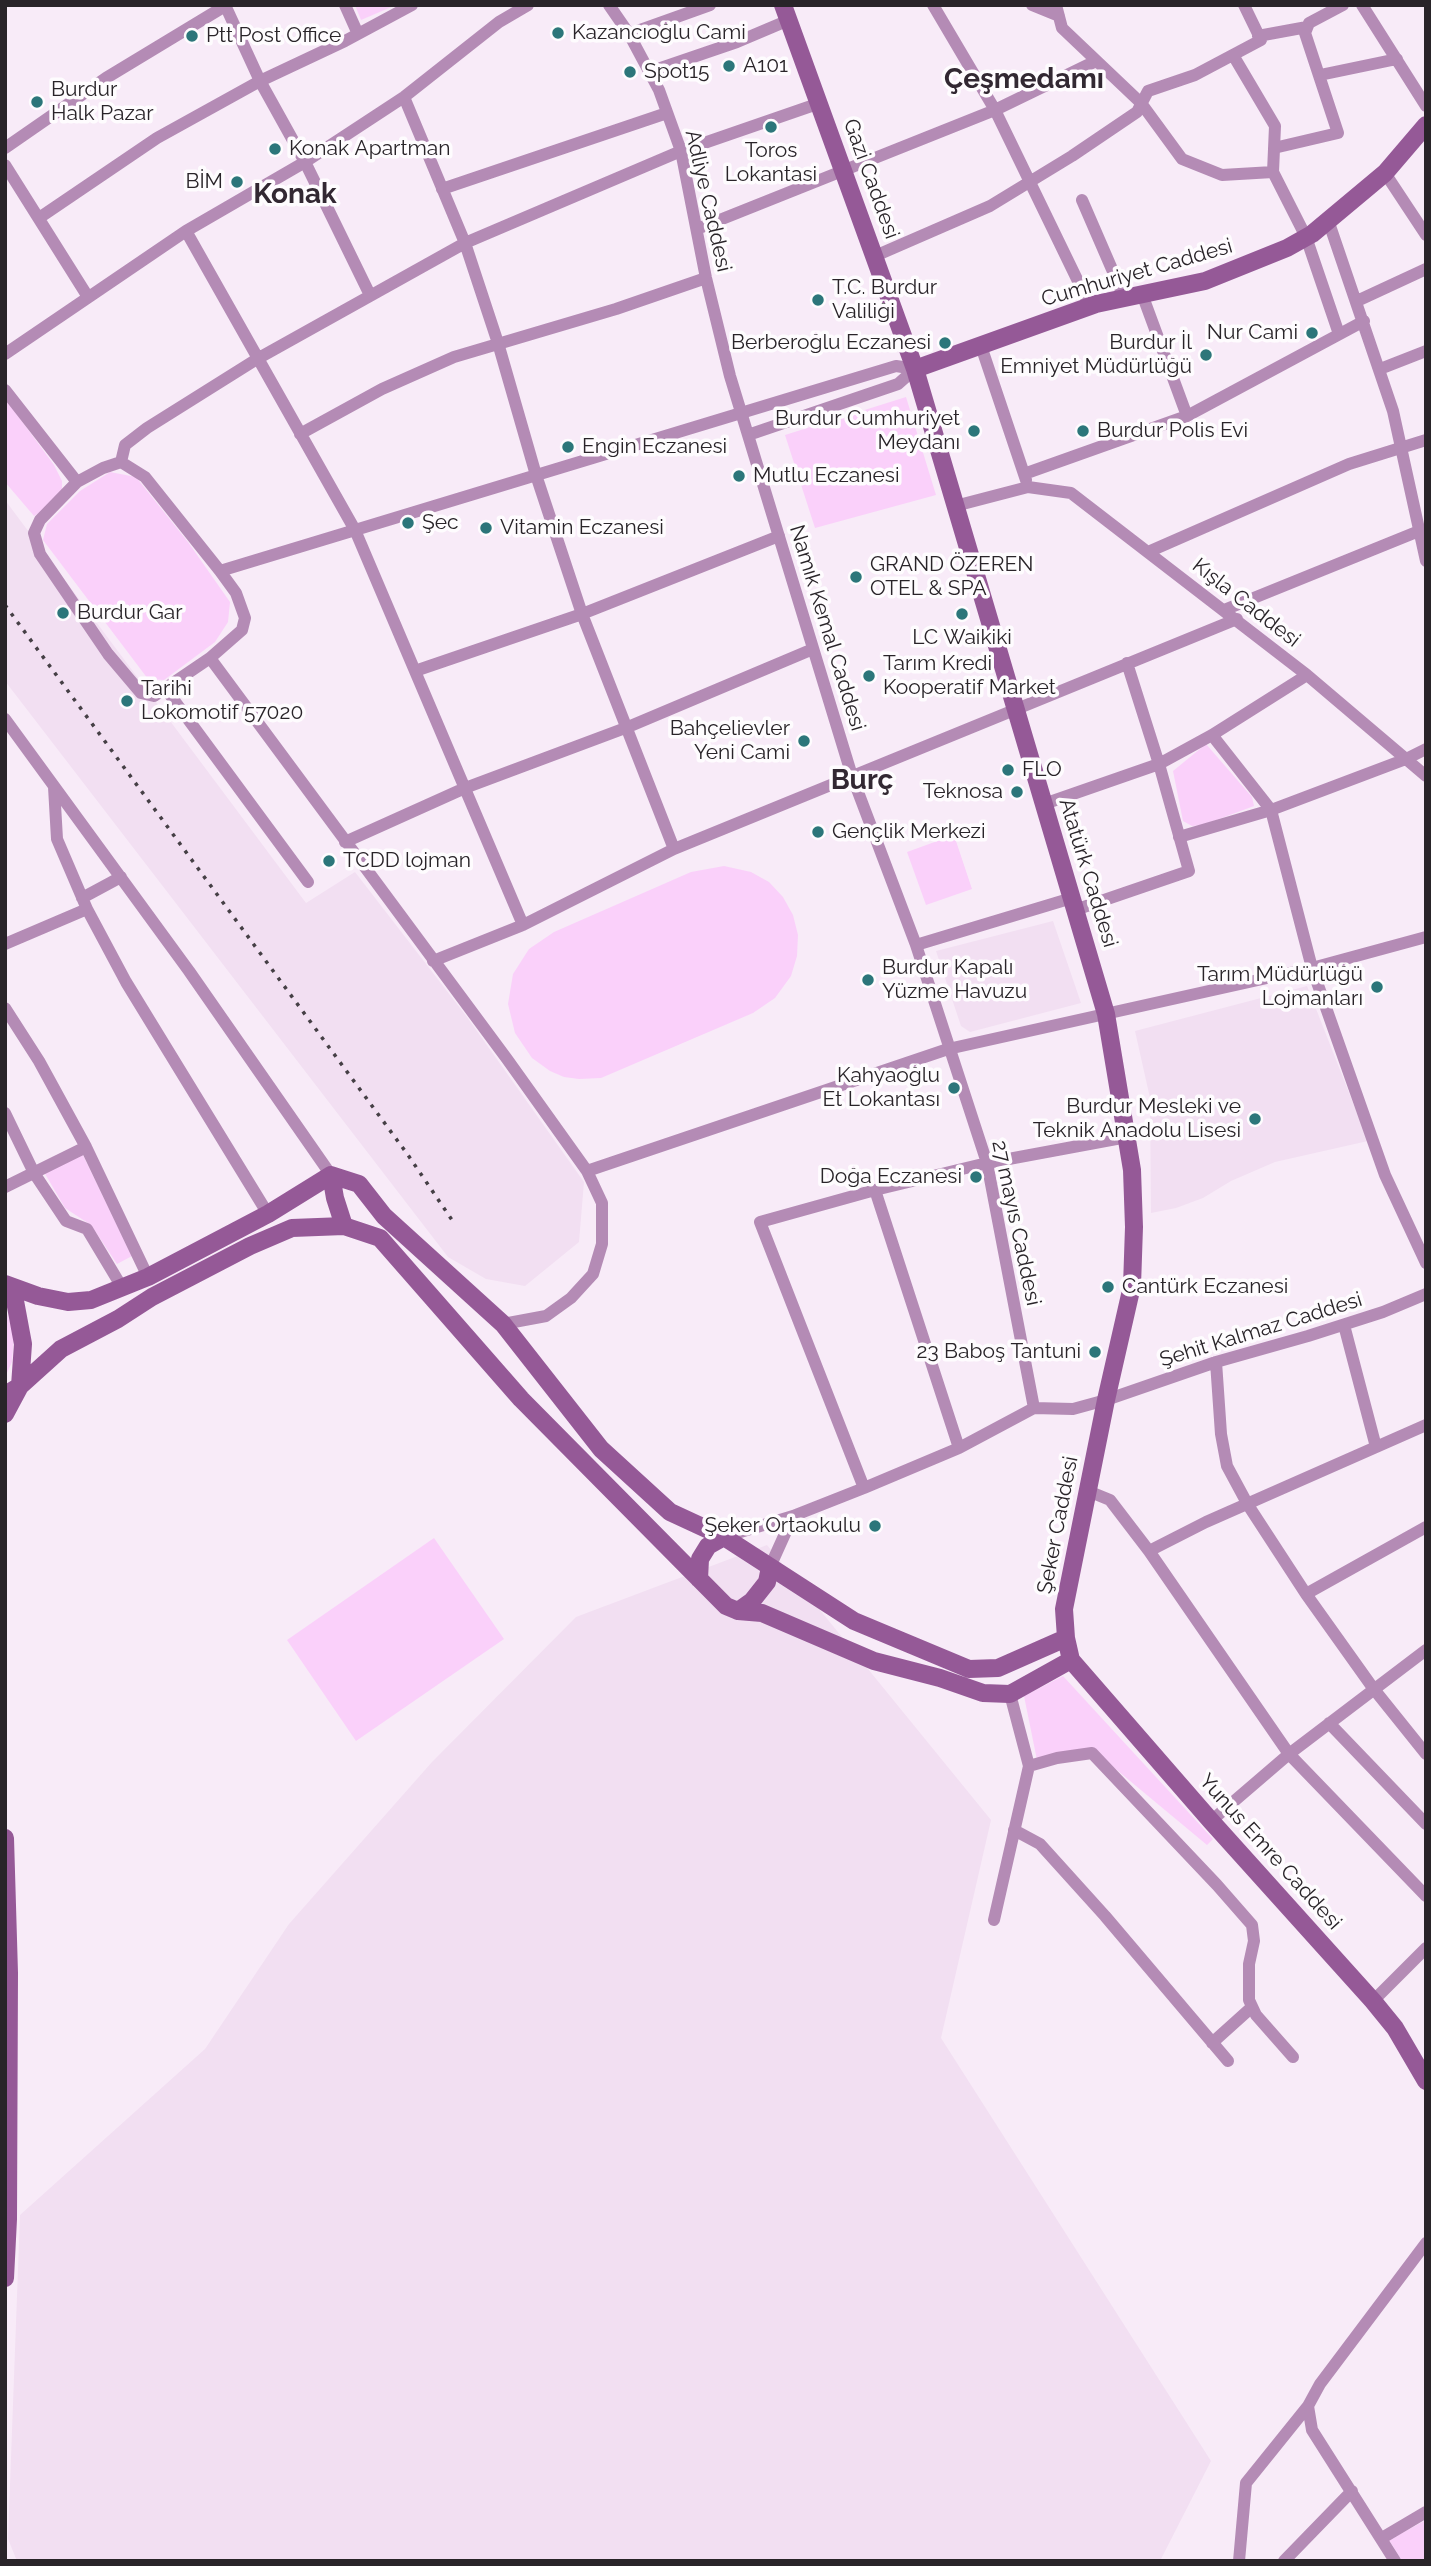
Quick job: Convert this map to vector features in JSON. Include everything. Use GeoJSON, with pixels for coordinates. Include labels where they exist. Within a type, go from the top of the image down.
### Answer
{"type":"FeatureCollection","features":[{"type":"Feature","properties":{"kind":"main road","name":"Gazi Caddesi"},"geometry":{"type":"LineString","coordinates":[[786,13],[915,369]]}},
{"type":"Feature","properties":{"kind":"main road","name":"Cumhuriyet Caddesi"},"geometry":{"type":"LineString","coordinates":[[915,369],[1090,306],[1180,287],[1231,272],[1287,248],[1306,237],[1385,173],[1426,125]]}},
{"type":"Feature","properties":{"kind":"main road","name":"Atatürk Caddesi"},"geometry":{"type":"LineString","coordinates":[[915,369],[1106,1014],[1132,1170],[1134,1227],[1132,1286],[1106,1400]]}},
{"type":"Feature","properties":{"kind":"main road"},"geometry":{"type":"LineString","coordinates":[[331,1175],[344,1226]]}},
{"type":"Feature","properties":{"kind":"main road"},"geometry":{"type":"LineString","coordinates":[[5,1284],[38,1296],[68,1301],[91,1300],[148,1277],[268,1214],[331,1175],[359,1184],[383,1216],[503,1324],[601,1448],[670,1512],[724,1537],[854,1621],[969,1669],[999,1668],[1066,1638]]}},
{"type":"Feature","properties":{"kind":"main road"},"geometry":{"type":"LineString","coordinates":[[13,1390],[61,1349],[118,1319],[152,1297],[250,1246],[292,1228],[344,1226],[380,1238],[521,1399],[726,1606],[738,1611],[762,1613],[874,1661],[940,1678],[983,1693],[1010,1694],[1071,1660]]}},
{"type":"Feature","properties":{"kind":"main road"},"geometry":{"type":"LineString","coordinates":[[5,1290],[15,1301],[23,1344],[5,1414]]}},
{"type":"Feature","properties":{"kind":"main road","name":"Şeker Caddesi"},"geometry":{"type":"LineString","coordinates":[[1071,1660],[1064,1609],[1106,1400]]}},
{"type":"Feature","properties":{"kind":"main road"},"geometry":{"type":"LineString","coordinates":[[699,1579],[700,1559],[708,1546],[724,1537]]}},
{"type":"Feature","properties":{"kind":"main road"},"geometry":{"type":"LineString","coordinates":[[738,1611],[752,1601],[767,1582],[770,1567]]}},
{"type":"Feature","properties":{"kind":"main road","name":"Yunus Emre Caddesi"},"geometry":{"type":"LineString","coordinates":[[1071,1660],[1373,2001],[1395,2028],[1426,2081]]}},
{"type":"Feature","properties":{"kind":"main road"},"geometry":{"type":"LineString","coordinates":[[5,1838],[9,1973],[8,2219],[5,2278]]}},
{"type":"Feature","properties":{"kind":"street"},"geometry":{"type":"LineString","coordinates":[[345,5],[358,34]]}},
{"type":"Feature","properties":{"kind":"street"},"geometry":{"type":"LineString","coordinates":[[39,218],[157,138],[260,81],[412,5]]}},
{"type":"Feature","properties":{"kind":"street"},"geometry":{"type":"LineString","coordinates":[[5,354],[186,231],[305,162],[404,97],[499,22],[528,5]]}},
{"type":"Feature","properties":{"kind":"street","name":"Adliye Caddesi"},"geometry":{"type":"LineString","coordinates":[[609,5],[629,34],[649,72],[681,151],[706,278],[730,376]]}},
{"type":"Feature","properties":{"kind":"street"},"geometry":{"type":"LineString","coordinates":[[629,34],[710,5]]}},
{"type":"Feature","properties":{"kind":"street"},"geometry":{"type":"LineString","coordinates":[[933,5],[995,110],[1090,306]]}},
{"type":"Feature","properties":{"kind":"street"},"geometry":{"type":"LineString","coordinates":[[1032,5],[1058,11],[1062,28],[1141,103],[1182,159],[1222,175],[1273,172]]}},
{"type":"Feature","properties":{"kind":"street"},"geometry":{"type":"LineString","coordinates":[[875,256],[990,205],[1115,127],[1137,111],[1148,91],[1195,75],[1261,40],[1244,5]]}},
{"type":"Feature","properties":{"kind":"street"},"geometry":{"type":"LineString","coordinates":[[1274,148],[1338,133],[1305,33],[1309,23],[1343,5]]}},
{"type":"Feature","properties":{"kind":"street"},"geometry":{"type":"LineString","coordinates":[[1362,5],[1426,106]]}},
{"type":"Feature","properties":{"kind":"street"},"geometry":{"type":"LineString","coordinates":[[5,148],[106,78],[225,6],[260,81],[305,162],[370,295]]}},
{"type":"Feature","properties":{"kind":"street"},"geometry":{"type":"LineString","coordinates":[[649,72],[737,42],[786,13]]}},
{"type":"Feature","properties":{"kind":"street"},"geometry":{"type":"LineString","coordinates":[[1258,36],[1307,27]]}},
{"type":"Feature","properties":{"kind":"street"},"geometry":{"type":"LineString","coordinates":[[1233,55],[1275,126],[1273,172],[1306,237],[1339,334]]}},
{"type":"Feature","properties":{"kind":"street"},"geometry":{"type":"LineString","coordinates":[[1320,75],[1397,59]]}},
{"type":"Feature","properties":{"kind":"street"},"geometry":{"type":"LineString","coordinates":[[696,229],[995,110],[1096,61]]}},
{"type":"Feature","properties":{"kind":"street"},"geometry":{"type":"LineString","coordinates":[[404,97],[465,243],[582,614],[674,849]]}},
{"type":"Feature","properties":{"kind":"street"},"geometry":{"type":"LineString","coordinates":[[121,462],[125,445],[147,428],[257,359],[465,243],[681,151],[820,103]]}},
{"type":"Feature","properties":{"kind":"street"},"geometry":{"type":"LineString","coordinates":[[442,188],[667,113]]}},
{"type":"Feature","properties":{"kind":"street"},"geometry":{"type":"LineString","coordinates":[[5,165],[88,297]]}},
{"type":"Feature","properties":{"kind":"street"},"geometry":{"type":"LineString","coordinates":[[1385,173],[1426,235]]}},
{"type":"Feature","properties":{"kind":"street"},"geometry":{"type":"LineString","coordinates":[[1082,200],[1124,297]]}},
{"type":"Feature","properties":{"kind":"street"},"geometry":{"type":"LineString","coordinates":[[1328,220],[1393,411],[1426,561]]}},
{"type":"Feature","properties":{"kind":"street"},"geometry":{"type":"LineString","coordinates":[[186,231],[355,530],[523,925]]}},
{"type":"Feature","properties":{"kind":"street"},"geometry":{"type":"LineString","coordinates":[[1357,301],[1426,269]]}},
{"type":"Feature","properties":{"kind":"street"},"geometry":{"type":"LineString","coordinates":[[300,434],[382,389],[454,357],[616,309],[706,278]]}},
{"type":"Feature","properties":{"kind":"street"},"geometry":{"type":"LineString","coordinates":[[1142,294],[1187,416]]}},
{"type":"Feature","properties":{"kind":"street"},"geometry":{"type":"LineString","coordinates":[[955,506],[1187,416],[1364,321]]}},
{"type":"Feature","properties":{"kind":"street"},"geometry":{"type":"LineString","coordinates":[[981,346],[1026,480]]}},
{"type":"Feature","properties":{"kind":"street"},"geometry":{"type":"LineString","coordinates":[[1380,369],[1426,351]]}},
{"type":"Feature","properties":{"kind":"street"},"geometry":{"type":"LineString","coordinates":[[220,571],[896,366],[915,369]]}},
{"type":"Feature","properties":{"kind":"street"},"geometry":{"type":"LineString","coordinates":[[748,435],[898,384],[915,369]]}},
{"type":"Feature","properties":{"kind":"street","name":"Namık Kemal Caddesi"},"geometry":{"type":"LineString","coordinates":[[730,376],[852,776],[916,945],[948,1049]]}},
{"type":"Feature","properties":{"kind":"street"},"geometry":{"type":"LineString","coordinates":[[5,390],[77,482]]}},
{"type":"Feature","properties":{"kind":"street"},"geometry":{"type":"LineString","coordinates":[[1148,552],[1349,464],[1426,440]]}},
{"type":"Feature","properties":{"kind":"street"},"geometry":{"type":"LineString","coordinates":[[121,462],[145,477],[220,571],[236,593],[245,618],[242,630],[210,659],[154,696],[141,693],[108,654],[40,554],[34,533],[40,520],[77,482],[121,462]]}},
{"type":"Feature","properties":{"kind":"street","name":"Kışla Caddesi"},"geometry":{"type":"LineString","coordinates":[[1026,480],[1071,494],[1307,674],[1426,776]]}},
{"type":"Feature","properties":{"kind":"street"},"geometry":{"type":"LineString","coordinates":[[1224,610],[1419,531]]}},
{"type":"Feature","properties":{"kind":"street"},"geometry":{"type":"LineString","coordinates":[[415,671],[582,614],[779,536]]}},
{"type":"Feature","properties":{"kind":"street"},"geometry":{"type":"LineString","coordinates":[[433,961],[523,925],[674,849],[1237,619]]}},
{"type":"Feature","properties":{"kind":"street"},"geometry":{"type":"LineString","coordinates":[[345,842],[465,788],[628,727],[813,649]]}},
{"type":"Feature","properties":{"kind":"street"},"geometry":{"type":"LineString","coordinates":[[210,659],[507,1059],[587,1171],[602,1203],[601,1244],[593,1274],[571,1298],[546,1316],[503,1324]]}},
{"type":"Feature","properties":{"kind":"street"},"geometry":{"type":"LineString","coordinates":[[916,945],[1189,871],[1127,663]]}},
{"type":"Feature","properties":{"kind":"street"},"geometry":{"type":"LineString","coordinates":[[1044,804],[1159,764],[1212,735],[1307,674]]}},
{"type":"Feature","properties":{"kind":"street"},"geometry":{"type":"LineString","coordinates":[[165,688],[308,882]]}},
{"type":"Feature","properties":{"kind":"street"},"geometry":{"type":"LineString","coordinates":[[5,719],[121,877],[331,1175]]}},
{"type":"Feature","properties":{"kind":"street"},"geometry":{"type":"LineString","coordinates":[[1212,735],[1271,810],[1312,968],[1385,1175],[1426,1263]]}},
{"type":"Feature","properties":{"kind":"street"},"geometry":{"type":"LineString","coordinates":[[1179,837],[1271,810],[1426,749]]}},
{"type":"Feature","properties":{"kind":"street"},"geometry":{"type":"LineString","coordinates":[[54,786],[57,839],[84,903],[126,982],[268,1214]]}},
{"type":"Feature","properties":{"kind":"street"},"geometry":{"type":"LineString","coordinates":[[5,944],[84,903],[121,877]]}},
{"type":"Feature","properties":{"kind":"street"},"geometry":{"type":"LineString","coordinates":[[587,1171],[948,1049],[1424,941]]}},
{"type":"Feature","properties":{"kind":"street"},"geometry":{"type":"LineString","coordinates":[[5,1008],[39,1060],[86,1147],[148,1277]]}},
{"type":"Feature","properties":{"kind":"street","name":"27 mayıs Caddesi"},"geometry":{"type":"LineString","coordinates":[[948,1049],[987,1163],[1034,1409]]}},
{"type":"Feature","properties":{"kind":"street"},"geometry":{"type":"LineString","coordinates":[[5,1113],[34,1172],[66,1222],[87,1229],[123,1289]]}},
{"type":"Feature","properties":{"kind":"street"},"geometry":{"type":"LineString","coordinates":[[864,1488],[760,1222],[987,1163],[1127,1137]]}},
{"type":"Feature","properties":{"kind":"street"},"geometry":{"type":"LineString","coordinates":[[5,1187],[86,1147]]}},
{"type":"Feature","properties":{"kind":"street"},"geometry":{"type":"LineString","coordinates":[[875,1190],[959,1448]]}},
{"type":"Feature","properties":{"kind":"street","name":"Şehit Kalmaz Caddesi"},"geometry":{"type":"LineString","coordinates":[[1034,1409],[1073,1409],[1106,1400],[1216,1362],[1344,1325],[1426,1294]]}},
{"type":"Feature","properties":{"kind":"street"},"geometry":{"type":"LineString","coordinates":[[1344,1325],[1376,1447]]}},
{"type":"Feature","properties":{"kind":"street"},"geometry":{"type":"LineString","coordinates":[[1216,1362],[1221,1434],[1227,1466],[1306,1594],[1373,1688],[1426,1754]]}},
{"type":"Feature","properties":{"kind":"street"},"geometry":{"type":"LineString","coordinates":[[724,1537],[793,1516],[864,1488],[959,1448],[1034,1409]]}},
{"type":"Feature","properties":{"kind":"street"},"geometry":{"type":"LineString","coordinates":[[1149,1552],[1206,1522],[1426,1425]]}},
{"type":"Feature","properties":{"kind":"street"},"geometry":{"type":"LineString","coordinates":[[1088,1491],[1110,1500],[1289,1754],[1426,1896]]}},
{"type":"Feature","properties":{"kind":"street"},"geometry":{"type":"LineString","coordinates":[[770,1567],[793,1516]]}},
{"type":"Feature","properties":{"kind":"street"},"geometry":{"type":"LineString","coordinates":[[1306,1594],[1426,1527]]}},
{"type":"Feature","properties":{"kind":"street"},"geometry":{"type":"LineString","coordinates":[[1211,1821],[1289,1754],[1426,1650]]}},
{"type":"Feature","properties":{"kind":"street"},"geometry":{"type":"LineString","coordinates":[[995,1920],[1029,1766],[1010,1694]]}},
{"type":"Feature","properties":{"kind":"street"},"geometry":{"type":"LineString","coordinates":[[1329,1723],[1426,1825]]}},
{"type":"Feature","properties":{"kind":"street"},"geometry":{"type":"LineString","coordinates":[[1029,1766],[1057,1758],[1092,1753],[1217,1885],[1252,1925],[1254,1941],[1249,1964],[1249,2000],[1252,2007],[1293,2057]]}},
{"type":"Feature","properties":{"kind":"street"},"geometry":{"type":"LineString","coordinates":[[1014,1830],[1040,1844],[1228,2061]]}},
{"type":"Feature","properties":{"kind":"street"},"geometry":{"type":"LineString","coordinates":[[1373,2001],[1426,1948]]}},
{"type":"Feature","properties":{"kind":"street"},"geometry":{"type":"LineString","coordinates":[[1212,2043],[1252,2007]]}},
{"type":"Feature","properties":{"kind":"street"},"geometry":{"type":"LineString","coordinates":[[1239,2561],[1246,2483],[1308,2406],[1320,2384],[1426,2243]]}},
{"type":"Feature","properties":{"kind":"street"},"geometry":{"type":"LineString","coordinates":[[1308,2406],[1312,2430],[1395,2561]]}},
{"type":"Feature","properties":{"kind":"street"},"geometry":{"type":"LineString","coordinates":[[1284,2561],[1352,2491]]}},
{"type":"Feature","properties":{"kind":"street"},"geometry":{"type":"LineString","coordinates":[[1382,2539],[1426,2512]]}},
{"type":"Feature","properties":{"kind":"shaded area"},"geometry":{"type":"Polygon","coordinates":[[[355,5],[396,5],[361,20],[355,5]]]}},
{"type":"Feature","properties":{"kind":"shaded area"},"geometry":{"type":"Polygon","coordinates":[[[906,397],[936,495],[815,528],[785,435],[906,397]]]}},
{"type":"Feature","properties":{"kind":"shaded area"},"geometry":{"type":"Polygon","coordinates":[[[5,398],[54,465],[62,481],[62,494],[55,503],[34,516],[5,482],[5,398]]]}},
{"type":"Feature","properties":{"kind":"shaded area"},"geometry":{"type":"Polygon","coordinates":[[[110,472],[136,477],[188,542],[230,602],[228,622],[215,642],[164,680],[148,679],[43,540],[47,524],[80,491],[110,472]]]}},
{"type":"Feature","properties":{"kind":"shaded area"},"geometry":{"type":"Polygon","coordinates":[[[5,500],[306,903],[355,872],[467,1017],[584,1182],[579,1242],[525,1286],[486,1279],[448,1257],[5,681],[5,500]]]}},
{"type":"Feature","properties":{"kind":"shaded area"},"geometry":{"type":"Polygon","coordinates":[[[1206,744],[1252,797],[1254,806],[1203,825],[1192,826],[1183,821],[1173,771],[1206,744]]]}},
{"type":"Feature","properties":{"kind":"shaded area"},"geometry":{"type":"Polygon","coordinates":[[[954,835],[972,889],[926,905],[907,852],[954,835]]]}},
{"type":"Feature","properties":{"kind":"shaded area"},"geometry":{"type":"Polygon","coordinates":[[[724,866],[751,872],[769,882],[783,897],[793,915],[798,935],[797,956],[791,976],[775,998],[753,1013],[601,1078],[564,1077],[532,1058],[515,1033],[508,1004],[513,974],[529,949],[554,932],[691,872],[724,866]]]}},
{"type":"Feature","properties":{"kind":"shaded area"},"geometry":{"type":"Polygon","coordinates":[[[1053,921],[1081,1003],[970,1032],[961,1026],[936,951],[1053,921]]]}},
{"type":"Feature","properties":{"kind":"shaded area","name":"Burdur Mesleki ve Teknik Anadolu Lisesi"},"geometry":{"type":"Polygon","coordinates":[[[1307,986],[1368,1141],[1275,1162],[1231,1181],[1203,1198],[1176,1208],[1151,1213],[1150,1098],[1135,1031],[1307,986]]]}},
{"type":"Feature","properties":{"kind":"shaded area"},"geometry":{"type":"Polygon","coordinates":[[[82,1153],[132,1256],[117,1264],[91,1225],[65,1208],[44,1172],[82,1153]]]}},
{"type":"Feature","properties":{"kind":"shaded area"},"geometry":{"type":"Polygon","coordinates":[[[5,1307],[14,1336],[12,1362],[5,1377],[5,1307]]]}},
{"type":"Feature","properties":{"kind":"shaded area"},"geometry":{"type":"Polygon","coordinates":[[[434,1538],[504,1639],[356,1741],[287,1640],[434,1538]]]}},
{"type":"Feature","properties":{"kind":"shaded area"},"geometry":{"type":"Polygon","coordinates":[[[767,1545],[991,1820],[941,2038],[1211,2461],[1160,2561],[17,2561],[8,2539],[20,2215],[205,2049],[289,1924],[432,1762],[576,1617],[767,1545]]]}},
{"type":"Feature","properties":{"kind":"shaded area"},"geometry":{"type":"Polygon","coordinates":[[[1063,1676],[1213,1839],[1207,1845],[1094,1751],[1037,1760],[1024,1696],[1063,1676]]]}},
{"type":"Feature","properties":{"kind":"shaded area"},"geometry":{"type":"Polygon","coordinates":[[[1426,2520],[1426,2561],[1402,2561],[1389,2540],[1426,2520]]]}},
{"type":"Feature","properties":{"kind":"railway"},"geometry":{"type":"LineString","coordinates":[[5,605],[408,1155],[452,1220]]}},
{"type":"Feature","properties":{"kind":"place","name":"Kazancıoğlu Cami"},"geometry":{"type":"Point","coordinates":[558,33]}},
{"type":"Feature","properties":{"kind":"place","name":"Ptt Post Office"},"geometry":{"type":"Point","coordinates":[192,36]}},
{"type":"Feature","properties":{"kind":"place","name":"A101"},"geometry":{"type":"Point","coordinates":[729,66]}},
{"type":"Feature","properties":{"kind":"place","name":"Spot15"},"geometry":{"type":"Point","coordinates":[630,72]}},
{"type":"Feature","properties":{"kind":"place","name":"Burdur Halk Pazar"},"geometry":{"type":"Point","coordinates":[37,102]}},
{"type":"Feature","properties":{"kind":"place","name":"Toros Lokantasi"},"geometry":{"type":"Point","coordinates":[771,127]}},
{"type":"Feature","properties":{"kind":"place","name":"Konak Apartman"},"geometry":{"type":"Point","coordinates":[275,149]}},
{"type":"Feature","properties":{"kind":"place","name":"BİM"},"geometry":{"type":"Point","coordinates":[237,182]}},
{"type":"Feature","properties":{"kind":"place","name":"T.C. Burdur Valiliği"},"geometry":{"type":"Point","coordinates":[818,300]}},
{"type":"Feature","properties":{"kind":"place","name":"Nur Cami"},"geometry":{"type":"Point","coordinates":[1312,333]}},
{"type":"Feature","properties":{"kind":"place","name":"Berberoğlu Eczanesi"},"geometry":{"type":"Point","coordinates":[945,343]}},
{"type":"Feature","properties":{"kind":"place","name":"Burdur İl Emniyet Müdürlüğü"},"geometry":{"type":"Point","coordinates":[1206,355]}},
{"type":"Feature","properties":{"kind":"place","name":"Burdur Cumhuriyet Meydanı"},"geometry":{"type":"Point","coordinates":[974,431]}},
{"type":"Feature","properties":{"kind":"place","name":"Burdur Polis Evi"},"geometry":{"type":"Point","coordinates":[1083,431]}},
{"type":"Feature","properties":{"kind":"place","name":"Engin Eczanesi"},"geometry":{"type":"Point","coordinates":[568,447]}},
{"type":"Feature","properties":{"kind":"place","name":"Mutlu Eczanesi"},"geometry":{"type":"Point","coordinates":[739,476]}},
{"type":"Feature","properties":{"kind":"place","name":"Şec"},"geometry":{"type":"Point","coordinates":[408,523]}},
{"type":"Feature","properties":{"kind":"place","name":"Vitamin Eczanesi"},"geometry":{"type":"Point","coordinates":[486,528]}},
{"type":"Feature","properties":{"kind":"place","name":"GRAND ÖZEREN OTEL & SPA"},"geometry":{"type":"Point","coordinates":[856,577]}},
{"type":"Feature","properties":{"kind":"place","name":"Burdur Gar"},"geometry":{"type":"Point","coordinates":[63,613]}},
{"type":"Feature","properties":{"kind":"place","name":"LC Waikiki"},"geometry":{"type":"Point","coordinates":[962,614]}},
{"type":"Feature","properties":{"kind":"place","name":"Tarım Kredi Kooperatif Market"},"geometry":{"type":"Point","coordinates":[869,676]}},
{"type":"Feature","properties":{"kind":"place","name":"Tarihi Lokomotif 57020"},"geometry":{"type":"Point","coordinates":[127,701]}},
{"type":"Feature","properties":{"kind":"place","name":"Bahçelievler Yeni Cami"},"geometry":{"type":"Point","coordinates":[804,741]}},
{"type":"Feature","properties":{"kind":"place","name":"FLO"},"geometry":{"type":"Point","coordinates":[1008,770]}},
{"type":"Feature","properties":{"kind":"place","name":"Teknosa"},"geometry":{"type":"Point","coordinates":[1017,792]}},
{"type":"Feature","properties":{"kind":"place","name":"Gençlik Merkezi"},"geometry":{"type":"Point","coordinates":[818,832]}},
{"type":"Feature","properties":{"kind":"place","name":"TCDD lojman"},"geometry":{"type":"Point","coordinates":[329,861]}},
{"type":"Feature","properties":{"kind":"place","name":"Burdur Kapalı Yüzme Havuzu"},"geometry":{"type":"Point","coordinates":[868,980]}},
{"type":"Feature","properties":{"kind":"place","name":"Tarım Müdürlüğü Lojmanları"},"geometry":{"type":"Point","coordinates":[1377,987]}},
{"type":"Feature","properties":{"kind":"place","name":"Kahyaoğlu Et Lokantası"},"geometry":{"type":"Point","coordinates":[954,1088]}},
{"type":"Feature","properties":{"kind":"place","name":"Burdur Mesleki ve Teknik Anadolu Lisesi"},"geometry":{"type":"Point","coordinates":[1255,1119]}},
{"type":"Feature","properties":{"kind":"place","name":"Doğa Eczanesi"},"geometry":{"type":"Point","coordinates":[976,1177]}},
{"type":"Feature","properties":{"kind":"place","name":"Cantürk Eczanesi"},"geometry":{"type":"Point","coordinates":[1108,1287]}},
{"type":"Feature","properties":{"kind":"place","name":"23 Baboş Tantuni"},"geometry":{"type":"Point","coordinates":[1095,1352]}},
{"type":"Feature","properties":{"kind":"place","name":"Şeker Ortaokulu"},"geometry":{"type":"Point","coordinates":[875,1526]}},
{"type":"Feature","properties":{"kind":"district","name":"Çeşmedamı"},"geometry":{"type":"Point","coordinates":[1024,80]}},
{"type":"Feature","properties":{"kind":"district","name":"Konak"},"geometry":{"type":"Point","coordinates":[295,195]}},
{"type":"Feature","properties":{"kind":"district","name":"Burç"},"geometry":{"type":"Point","coordinates":[862,781]}}]}
